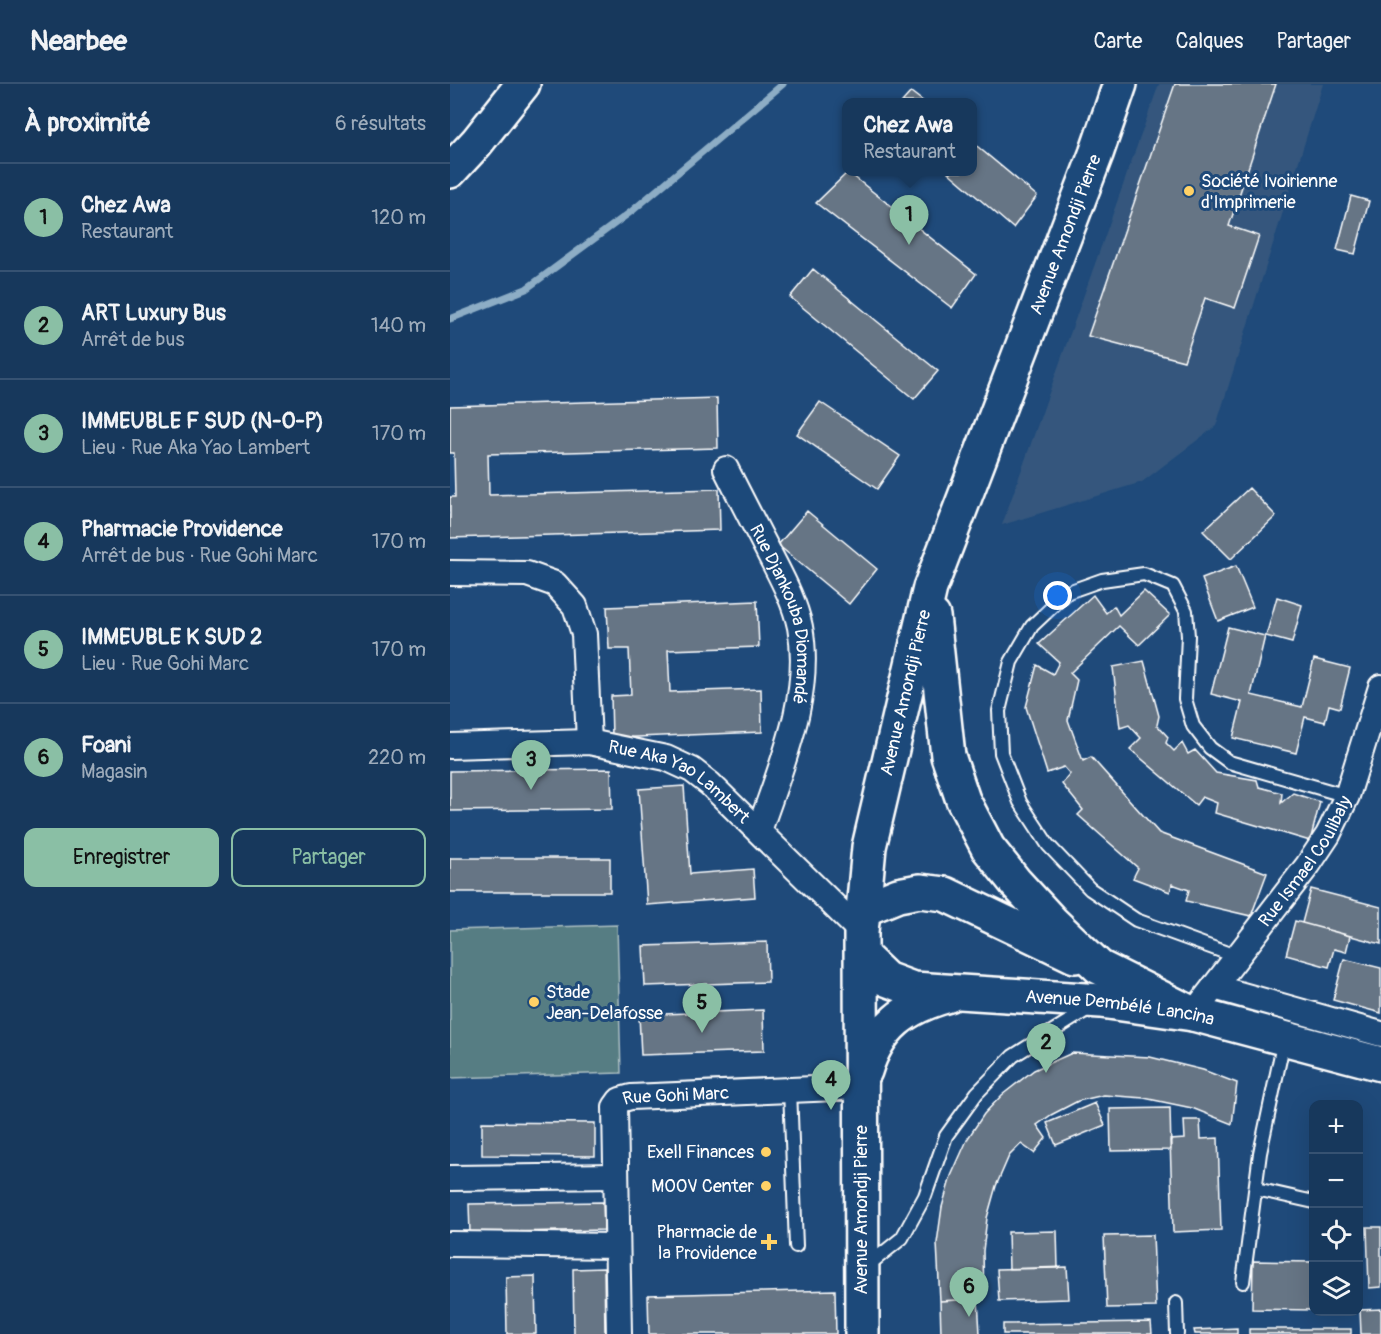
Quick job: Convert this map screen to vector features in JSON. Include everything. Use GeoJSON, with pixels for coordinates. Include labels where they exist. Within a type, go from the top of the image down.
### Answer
{"type":"FeatureCollection","features":[{"type":"Feature","properties":{"kind":"main road"},"geometry":{"type":"LineString","coordinates":[[450,171],[477,142],[523,84]]}},
{"type":"Feature","properties":{"kind":"main road","name":"Avenue Amondji Pierre"},"geometry":{"type":"LineString","coordinates":[[862,1334],[860,1087],[863,932],[868,847],[930,588],[1096,154],[1120,84]]}},
{"type":"Feature","properties":{"kind":"main road"},"geometry":{"type":"LineString","coordinates":[[930,588],[948,756],[963,800],[988,848],[1016,883],[1052,922],[1099,967]]}},
{"type":"Feature","properties":{"kind":"main road"},"geometry":{"type":"LineString","coordinates":[[863,932],[898,895],[920,891],[945,894],[1193,1014]]}},
{"type":"Feature","properties":{"kind":"main road","name":"Avenue Dembélé Lancina"},"geometry":{"type":"LineString","coordinates":[[863,932],[886,979],[913,989],[1101,1001],[1193,1014],[1381,1064]]}},
{"type":"Feature","properties":{"kind":"main road"},"geometry":{"type":"LineString","coordinates":[[860,1087],[871,1054],[888,1028],[923,1002],[962,991]]}},
{"type":"Feature","properties":{"kind":"street","name":"Rue Djankouba Diomandé"},"geometry":{"type":"LineString","coordinates":[[726,469],[789,592],[800,627],[803,659],[792,731],[759,831]]}},
{"type":"Feature","properties":{"kind":"street"},"geometry":{"type":"LineString","coordinates":[[450,573],[527,574],[555,584],[575,606],[584,634],[589,742]]}},
{"type":"Feature","properties":{"kind":"street","name":"Rue Ismael Coulibaly"},"geometry":{"type":"LineString","coordinates":[[1193,1014],[1328,835],[1347,796],[1371,757],[1381,687]]}},
{"type":"Feature","properties":{"kind":"street","name":"Rue Aka Yao Lambert"},"geometry":{"type":"LineString","coordinates":[[450,747],[589,742],[666,758],[692,770],[710,783],[863,932]]}},
{"type":"Feature","properties":{"kind":"street"},"geometry":{"type":"LineString","coordinates":[[1214,987],[1381,1034]]}},
{"type":"Feature","properties":{"kind":"street","name":"Rue Gohi Marc"},"geometry":{"type":"LineString","coordinates":[[619,1334],[615,1107],[620,1100],[631,1096],[860,1087]]}},
{"type":"Feature","properties":{"kind":"street"},"geometry":{"type":"LineString","coordinates":[[450,1178],[616,1176]]}},
{"type":"Feature","properties":{"kind":"street"},"geometry":{"type":"LineString","coordinates":[[450,1244],[617,1246]]}},
{"type":"Feature","properties":{"kind":"lane"},"geometry":{"type":"LineString","coordinates":[[1238,957],[1136,920],[1090,889],[1048,845],[1020,802],[1001,753],[999,711],[1011,662],[1032,626],[1068,592],[1102,580],[1144,574],[1173,586],[1186,611],[1188,636],[1185,699],[1193,726],[1210,748],[1229,762],[1347,796]]}},
{"type":"Feature","properties":{"kind":"lane"},"geometry":{"type":"LineString","coordinates":[[861,1271],[902,1238],[925,1196],[946,1136],[977,1093],[1013,1056],[1101,1001]]}},
{"type":"Feature","properties":{"kind":"lane"},"geometry":{"type":"LineString","coordinates":[[1243,1282],[1260,1153],[1285,1039]]}},
{"type":"Feature","properties":{"kind":"lane"},"geometry":{"type":"LineString","coordinates":[[790,1089],[796,1246]]}},
{"type":"Feature","properties":{"kind":"lane"},"geometry":{"type":"LineString","coordinates":[[1256,1190],[1309,1201]]}},
{"type":"Feature","properties":{"kind":"lane"},"geometry":{"type":"LineString","coordinates":[[1176,1303],[1177,1334]]}},
{"type":"Feature","properties":{"kind":"shaded area"},"geometry":{"type":"Polygon","coordinates":[[[1159,84],[1323,84],[1216,426],[1142,482],[1002,525],[1159,84]]]}},
{"type":"Feature","properties":{"kind":"green space","name":"Stade Jean-Delafosse"},"geometry":{"type":"Polygon","coordinates":[[[617,925],[621,1073],[450,1078],[450,930],[617,925]]]}},
{"type":"Feature","properties":{"kind":"building"},"geometry":{"type":"Polygon","coordinates":[[[1175,84],[1276,84],[1229,226],[1259,236],[1235,308],[1205,298],[1184,361],[1088,336],[1175,84]]]}},
{"type":"Feature","properties":{"kind":"building"},"geometry":{"type":"Polygon","coordinates":[[[911,92],[919,98],[906,98],[911,92]]]}},
{"type":"Feature","properties":{"kind":"building"},"geometry":{"type":"Polygon","coordinates":[[[977,146],[1037,196],[1013,228],[953,176],[977,176],[977,146]]]}},
{"type":"Feature","properties":{"kind":"building"},"geometry":{"type":"Polygon","coordinates":[[[844,176],[853,176],[976,274],[952,308],[816,203],[844,176]]]}},
{"type":"Feature","properties":{"kind":"building"},"geometry":{"type":"Polygon","coordinates":[[[1351,196],[1369,201],[1355,254],[1337,250],[1351,196]]]}},
{"type":"Feature","properties":{"kind":"building"},"geometry":{"type":"Polygon","coordinates":[[[813,269],[938,371],[914,399],[790,297],[813,269]]]}},
{"type":"Feature","properties":{"kind":"building"},"geometry":{"type":"Polygon","coordinates":[[[717,398],[718,448],[488,454],[489,495],[719,489],[720,530],[450,538],[450,497],[455,497],[454,453],[450,453],[450,406],[717,398]]]}},
{"type":"Feature","properties":{"kind":"building"},"geometry":{"type":"Polygon","coordinates":[[[820,402],[900,456],[877,489],[797,434],[820,402]]]}},
{"type":"Feature","properties":{"kind":"building"},"geometry":{"type":"Polygon","coordinates":[[[1249,488],[1276,516],[1231,559],[1203,531],[1249,488]]]}},
{"type":"Feature","properties":{"kind":"building"},"geometry":{"type":"Polygon","coordinates":[[[807,511],[877,569],[849,604],[778,545],[807,511]]]}},
{"type":"Feature","properties":{"kind":"building"},"geometry":{"type":"Polygon","coordinates":[[[1236,566],[1253,607],[1218,621],[1202,579],[1236,566]]]}},
{"type":"Feature","properties":{"kind":"building"},"geometry":{"type":"Polygon","coordinates":[[[1144,591],[1170,615],[1139,645],[1119,626],[1070,673],[1077,680],[1068,720],[1083,761],[1091,757],[1159,833],[1267,873],[1251,916],[1186,901],[1189,890],[1172,884],[1170,892],[1133,878],[1138,868],[1078,815],[1083,810],[1062,784],[1070,774],[1064,767],[1047,773],[1026,707],[1037,665],[1053,674],[1059,662],[1039,644],[1093,595],[1106,613],[1114,606],[1119,615],[1144,591]]]}},
{"type":"Feature","properties":{"kind":"building"},"geometry":{"type":"Polygon","coordinates":[[[1277,597],[1302,605],[1292,643],[1266,636],[1277,597]]]}},
{"type":"Feature","properties":{"kind":"building"},"geometry":{"type":"Polygon","coordinates":[[[757,601],[759,647],[668,650],[670,692],[761,689],[762,732],[612,738],[611,696],[631,695],[629,649],[609,649],[607,607],[757,601]]]}},
{"type":"Feature","properties":{"kind":"building"},"geometry":{"type":"Polygon","coordinates":[[[1228,627],[1265,636],[1251,695],[1302,707],[1314,659],[1350,668],[1340,708],[1329,705],[1325,722],[1305,717],[1296,753],[1233,738],[1242,702],[1211,694],[1228,627]]]}},
{"type":"Feature","properties":{"kind":"building"},"geometry":{"type":"Polygon","coordinates":[[[1144,661],[1159,716],[1157,725],[1168,737],[1166,743],[1174,751],[1182,743],[1188,754],[1195,750],[1216,773],[1257,780],[1259,787],[1282,793],[1281,803],[1293,793],[1320,802],[1310,841],[1215,813],[1217,803],[1202,797],[1196,805],[1130,749],[1141,738],[1129,725],[1120,728],[1113,667],[1144,661]]]}},
{"type":"Feature","properties":{"kind":"building"},"geometry":{"type":"Polygon","coordinates":[[[611,769],[612,809],[450,811],[450,771],[611,769]]]}},
{"type":"Feature","properties":{"kind":"building"},"geometry":{"type":"Polygon","coordinates":[[[684,786],[690,874],[753,869],[755,897],[647,905],[639,789],[684,786]]]}},
{"type":"Feature","properties":{"kind":"building"},"geometry":{"type":"Polygon","coordinates":[[[450,858],[610,858],[610,892],[450,892],[450,858]]]}},
{"type":"Feature","properties":{"kind":"building"},"geometry":{"type":"Polygon","coordinates":[[[1311,889],[1381,907],[1381,944],[1302,923],[1311,889]]]}},
{"type":"Feature","properties":{"kind":"building"},"geometry":{"type":"Polygon","coordinates":[[[1295,921],[1350,936],[1346,952],[1334,949],[1329,967],[1286,955],[1295,921]]]}},
{"type":"Feature","properties":{"kind":"building"},"geometry":{"type":"Polygon","coordinates":[[[767,942],[768,982],[645,986],[643,946],[767,942]]]}},
{"type":"Feature","properties":{"kind":"building"},"geometry":{"type":"Polygon","coordinates":[[[1344,959],[1381,968],[1381,1013],[1333,1000],[1344,959]]]}},
{"type":"Feature","properties":{"kind":"building"},"geometry":{"type":"Polygon","coordinates":[[[763,1010],[764,1051],[641,1055],[639,1015],[763,1010]]]}},
{"type":"Feature","properties":{"kind":"building"},"geometry":{"type":"Polygon","coordinates":[[[1072,1053],[1150,1057],[1203,1070],[1237,1083],[1232,1124],[1192,1108],[1144,1098],[1104,1095],[1078,1101],[1051,1115],[1037,1125],[1046,1138],[1034,1153],[1021,1144],[1009,1156],[996,1186],[987,1218],[983,1251],[984,1298],[940,1301],[937,1243],[942,1207],[951,1176],[968,1138],[984,1114],[1002,1095],[1034,1070],[1072,1053]]]}},
{"type":"Feature","properties":{"kind":"building"},"geometry":{"type":"Polygon","coordinates":[[[1095,1103],[1105,1125],[1056,1145],[1047,1123],[1095,1103]]]}},
{"type":"Feature","properties":{"kind":"building"},"geometry":{"type":"Polygon","coordinates":[[[1170,1108],[1171,1150],[1111,1151],[1110,1109],[1170,1108]]]}},
{"type":"Feature","properties":{"kind":"building"},"geometry":{"type":"Polygon","coordinates":[[[1184,1120],[1200,1120],[1201,1139],[1218,1138],[1221,1230],[1173,1232],[1170,1140],[1185,1139],[1184,1120]]]}},
{"type":"Feature","properties":{"kind":"building"},"geometry":{"type":"Polygon","coordinates":[[[482,1122],[595,1123],[595,1156],[482,1155],[482,1122]]]}},
{"type":"Feature","properties":{"kind":"building"},"geometry":{"type":"Polygon","coordinates":[[[603,1202],[604,1230],[470,1233],[469,1204],[603,1202]]]}},
{"type":"Feature","properties":{"kind":"building"},"geometry":{"type":"Polygon","coordinates":[[[1367,1227],[1381,1227],[1381,1287],[1369,1288],[1367,1227]]]}},
{"type":"Feature","properties":{"kind":"building"},"geometry":{"type":"Polygon","coordinates":[[[1057,1231],[1058,1268],[1009,1269],[1008,1232],[1057,1231]]]}},
{"type":"Feature","properties":{"kind":"building"},"geometry":{"type":"Polygon","coordinates":[[[1153,1235],[1156,1307],[1107,1308],[1104,1236],[1153,1235]]]}},
{"type":"Feature","properties":{"kind":"building"},"geometry":{"type":"Polygon","coordinates":[[[1253,1261],[1309,1262],[1309,1310],[1252,1309],[1253,1261]]]}},
{"type":"Feature","properties":{"kind":"building"},"geometry":{"type":"Polygon","coordinates":[[[1067,1267],[1069,1299],[999,1301],[997,1269],[1067,1267]]]}},
{"type":"Feature","properties":{"kind":"building"},"geometry":{"type":"Polygon","coordinates":[[[604,1268],[605,1334],[574,1334],[573,1269],[604,1268]]]}},
{"type":"Feature","properties":{"kind":"building"},"geometry":{"type":"Polygon","coordinates":[[[535,1276],[536,1334],[507,1334],[506,1277],[535,1276]]]}},
{"type":"Feature","properties":{"kind":"building"},"geometry":{"type":"Polygon","coordinates":[[[835,1290],[836,1334],[649,1334],[648,1295],[835,1290]]]}},
{"type":"Feature","properties":{"kind":"building"},"geometry":{"type":"Polygon","coordinates":[[[978,1299],[980,1334],[941,1334],[940,1301],[978,1299]]]}},
{"type":"Feature","properties":{"kind":"building"},"geometry":{"type":"Polygon","coordinates":[[[1381,1309],[1381,1334],[1361,1334],[1360,1316],[1363,1316],[1363,1310],[1381,1309]]]}},
{"type":"Feature","properties":{"kind":"building"},"geometry":{"type":"Polygon","coordinates":[[[1151,1322],[1152,1334],[1003,1334],[1003,1324],[1151,1322]]]}},
{"type":"Feature","properties":{"kind":"building"},"geometry":{"type":"Polygon","coordinates":[[[1237,1328],[1237,1334],[1195,1334],[1194,1330],[1237,1328]]]}},
{"type":"Feature","properties":{"kind":"building"},"geometry":{"type":"Polygon","coordinates":[[[1249,1329],[1351,1329],[1351,1334],[1249,1334],[1249,1329]]]}},
{"type":"Feature","properties":{"kind":"waterway"},"geometry":{"type":"LineString","coordinates":[[450,319],[526,289],[632,211],[783,84]]}},
{"type":"Feature","properties":{"kind":"place","name":"Société Ivoirienne d'Imprimerie"},"geometry":{"type":"Point","coordinates":[1189,191]}},
{"type":"Feature","properties":{"kind":"place","name":"Chez Awa"},"geometry":{"type":"Point","coordinates":[909,245]}},
{"type":"Feature","properties":{"kind":"place","name":"IMMEUBLE F SUD (N-O-P)"},"geometry":{"type":"Point","coordinates":[531,790]}},
{"type":"Feature","properties":{"kind":"place","name":"Stade Jean-Delafosse"},"geometry":{"type":"Point","coordinates":[534,1002]}},
{"type":"Feature","properties":{"kind":"place","name":"IMMEUBLE K SUD 2"},"geometry":{"type":"Point","coordinates":[702,1033]}},
{"type":"Feature","properties":{"kind":"place","name":"ART Luxury Bus"},"geometry":{"type":"Point","coordinates":[1046,1073]}},
{"type":"Feature","properties":{"kind":"place","name":"Pharmacie Providence"},"geometry":{"type":"Point","coordinates":[831,1110]}},
{"type":"Feature","properties":{"kind":"place","name":"Exell Finances"},"geometry":{"type":"Point","coordinates":[766,1152]}},
{"type":"Feature","properties":{"kind":"place","name":"MOOV Center"},"geometry":{"type":"Point","coordinates":[766,1186]}},
{"type":"Feature","properties":{"kind":"place","name":"Pharmacie de la Providence"},"geometry":{"type":"Point","coordinates":[769,1242]}},
{"type":"Feature","properties":{"kind":"place","name":"Foani"},"geometry":{"type":"Point","coordinates":[969,1317]}}]}
